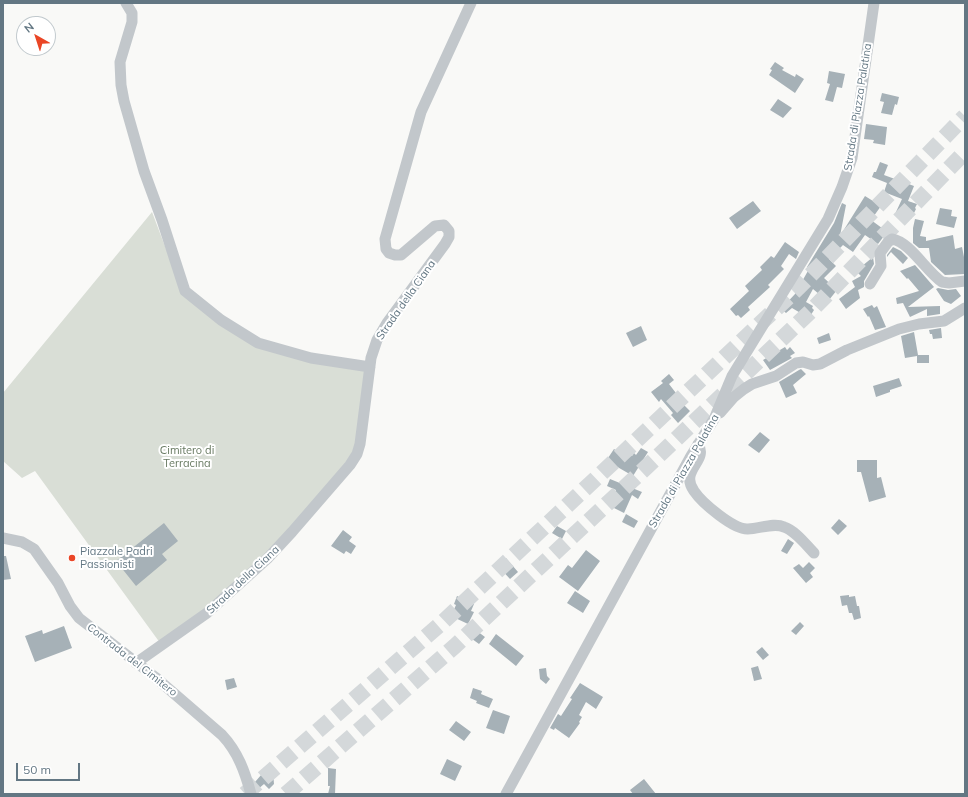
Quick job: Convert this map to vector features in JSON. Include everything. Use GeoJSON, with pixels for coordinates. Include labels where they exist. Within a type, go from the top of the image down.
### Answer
{"type":"FeatureCollection","features":[{"type":"Feature","properties":{"kind":"street"},"geometry":{"type":"LineString","coordinates":[[127,3],[132,13],[132,22],[120,62],[124,101],[144,171],[185,291],[221,320],[258,343],[311,358],[370,367]]}},
{"type":"Feature","properties":{"kind":"street","name":"Strada della Ciana"},"geometry":{"type":"LineString","coordinates":[[136,662],[207,613],[262,564],[292,532],[352,462],[360,448],[372,351],[380,334],[441,251],[449,237],[449,231],[446,227],[438,225],[429,230],[401,255],[391,254],[386,249],[385,239],[421,112],[471,3]]}},
{"type":"Feature","properties":{"kind":"street","name":"Strada di Piazza Palatina"},"geometry":{"type":"LineString","coordinates":[[506,794],[698,444],[714,419],[732,376],[828,219],[844,183],[850,164],[874,3]]}},
{"type":"Feature","properties":{"kind":"street"},"geometry":{"type":"LineString","coordinates":[[870,284],[881,266],[880,253],[892,239],[896,240],[907,248],[942,282],[949,283],[965,281]]}},
{"type":"Feature","properties":{"kind":"street"},"geometry":{"type":"LineString","coordinates":[[714,419],[734,397],[744,389],[752,384],[776,376],[796,363],[803,362],[813,365],[820,364],[843,352],[899,329],[911,325],[944,321],[965,308]]}},
{"type":"Feature","properties":{"kind":"street"},"geometry":{"type":"LineString","coordinates":[[698,444],[701,454],[691,471],[690,482],[695,492],[704,502],[739,528],[786,527],[814,553]]}},
{"type":"Feature","properties":{"kind":"street","name":"Contrada del Cimitero"},"geometry":{"type":"LineString","coordinates":[[3,538],[22,542],[34,549],[58,583],[78,618],[156,677],[228,740],[240,762],[251,794]]}},
{"type":"Feature","properties":{"kind":"green space","name":"Cimitero di Terracina"},"geometry":{"type":"Polygon","coordinates":[[[152,212],[183,294],[256,347],[365,371],[357,453],[281,549],[163,647],[35,471],[22,478],[3,461],[3,393],[152,212]]]}},
{"type":"Feature","properties":{"kind":"building"},"geometry":{"type":"Polygon","coordinates":[[[775,62],[784,68],[782,70],[795,77],[796,74],[804,79],[795,93],[769,75],[772,70],[770,69],[775,62]]]}},
{"type":"Feature","properties":{"kind":"building"},"geometry":{"type":"Polygon","coordinates":[[[829,71],[845,74],[842,88],[837,87],[833,102],[825,100],[830,84],[827,83],[829,71]]]}},
{"type":"Feature","properties":{"kind":"building"},"geometry":{"type":"Polygon","coordinates":[[[882,93],[899,97],[892,115],[881,113],[884,102],[880,101],[882,93]]]}},
{"type":"Feature","properties":{"kind":"building"},"geometry":{"type":"Polygon","coordinates":[[[778,99],[792,108],[783,118],[770,110],[778,99]]]}},
{"type":"Feature","properties":{"kind":"building"},"geometry":{"type":"Polygon","coordinates":[[[866,124],[887,127],[885,145],[873,143],[874,140],[864,139],[866,124]]]}},
{"type":"Feature","properties":{"kind":"building"},"geometry":{"type":"Polygon","coordinates":[[[880,162],[888,165],[884,175],[914,186],[908,201],[917,204],[911,219],[896,212],[902,199],[884,192],[887,183],[872,177],[880,162]]]}},
{"type":"Feature","properties":{"kind":"building"},"geometry":{"type":"Polygon","coordinates":[[[865,196],[881,206],[871,220],[886,231],[884,236],[878,244],[865,235],[853,252],[843,245],[829,259],[836,266],[824,278],[837,290],[829,300],[826,300],[813,289],[806,302],[813,306],[812,308],[814,310],[809,318],[792,308],[786,313],[781,309],[795,294],[809,269],[807,267],[834,223],[842,203],[846,205],[840,236],[865,196]]]}},
{"type":"Feature","properties":{"kind":"building"},"geometry":{"type":"Polygon","coordinates":[[[753,201],[761,211],[737,229],[729,218],[753,201]]]}},
{"type":"Feature","properties":{"kind":"building"},"geometry":{"type":"Polygon","coordinates":[[[940,208],[952,210],[951,216],[957,217],[954,228],[936,224],[940,208]]]}},
{"type":"Feature","properties":{"kind":"building"},"geometry":{"type":"Polygon","coordinates":[[[915,219],[924,221],[920,236],[926,237],[926,241],[953,235],[955,249],[962,247],[965,262],[965,274],[945,275],[931,262],[929,248],[919,248],[913,243],[913,228],[915,219]]]}},
{"type":"Feature","properties":{"kind":"building"},"geometry":{"type":"Polygon","coordinates":[[[785,242],[799,252],[796,259],[789,254],[781,266],[784,269],[768,285],[770,287],[748,307],[750,310],[741,318],[738,315],[736,316],[730,309],[749,291],[745,286],[762,270],[760,267],[771,256],[774,258],[785,242]]]}},
{"type":"Feature","properties":{"kind":"building"},"geometry":{"type":"Polygon","coordinates":[[[893,247],[901,251],[908,258],[903,264],[891,252],[887,257],[893,247]]]}},
{"type":"Feature","properties":{"kind":"building"},"geometry":{"type":"Polygon","coordinates":[[[873,257],[874,264],[864,281],[864,287],[858,290],[860,298],[846,309],[839,299],[855,287],[852,281],[861,276],[856,271],[873,257]]]}},
{"type":"Feature","properties":{"kind":"building"},"geometry":{"type":"Polygon","coordinates":[[[915,265],[934,287],[908,307],[940,306],[940,314],[927,316],[927,309],[910,317],[903,303],[897,304],[896,298],[919,291],[900,271],[915,265]]]}},
{"type":"Feature","properties":{"kind":"building"},"geometry":{"type":"Polygon","coordinates":[[[936,289],[948,290],[956,289],[961,296],[951,304],[944,301],[936,289]]]}},
{"type":"Feature","properties":{"kind":"building"},"geometry":{"type":"Polygon","coordinates":[[[872,305],[874,308],[877,306],[886,327],[875,330],[869,316],[868,317],[863,309],[872,305]]]}},
{"type":"Feature","properties":{"kind":"building"},"geometry":{"type":"Polygon","coordinates":[[[641,326],[647,340],[633,347],[626,333],[641,326]]]}},
{"type":"Feature","properties":{"kind":"building"},"geometry":{"type":"Polygon","coordinates":[[[941,328],[942,338],[933,339],[929,330],[941,328]]]}},
{"type":"Feature","properties":{"kind":"building"},"geometry":{"type":"Polygon","coordinates":[[[914,332],[918,355],[929,355],[929,363],[917,363],[917,356],[905,358],[901,336],[914,332]]]}},
{"type":"Feature","properties":{"kind":"building"},"geometry":{"type":"Polygon","coordinates":[[[829,333],[831,340],[819,344],[817,338],[829,333]]]}},
{"type":"Feature","properties":{"kind":"building"},"geometry":{"type":"Polygon","coordinates":[[[785,347],[787,350],[790,347],[795,353],[790,356],[792,358],[770,370],[763,360],[785,347]]]}},
{"type":"Feature","properties":{"kind":"building"},"geometry":{"type":"Polygon","coordinates":[[[801,369],[806,374],[793,385],[797,393],[786,398],[779,382],[801,369]]]}},
{"type":"Feature","properties":{"kind":"building"},"geometry":{"type":"Polygon","coordinates":[[[669,374],[674,380],[669,384],[679,397],[677,398],[690,411],[678,423],[671,415],[673,413],[661,399],[659,402],[651,392],[663,383],[661,381],[669,374]]]}},
{"type":"Feature","properties":{"kind":"building"},"geometry":{"type":"Polygon","coordinates":[[[899,378],[902,386],[876,397],[873,386],[899,378]]]}},
{"type":"Feature","properties":{"kind":"building"},"geometry":{"type":"Polygon","coordinates":[[[760,432],[770,440],[759,453],[748,445],[760,432]]]}},
{"type":"Feature","properties":{"kind":"building"},"geometry":{"type":"Polygon","coordinates":[[[641,448],[648,452],[633,476],[614,465],[612,469],[604,464],[614,449],[623,455],[625,452],[632,456],[634,453],[636,455],[641,448]]]}},
{"type":"Feature","properties":{"kind":"building"},"geometry":{"type":"Polygon","coordinates":[[[857,460],[877,460],[877,478],[881,477],[886,497],[869,502],[861,472],[857,472],[857,460]]]}},
{"type":"Feature","properties":{"kind":"building"},"geometry":{"type":"Polygon","coordinates":[[[610,479],[642,492],[638,499],[632,495],[624,513],[608,505],[616,490],[607,486],[610,479]]]}},
{"type":"Feature","properties":{"kind":"building"},"geometry":{"type":"Polygon","coordinates":[[[626,514],[638,521],[634,528],[622,522],[626,514]]]}},
{"type":"Feature","properties":{"kind":"building"},"geometry":{"type":"Polygon","coordinates":[[[839,519],[847,526],[838,535],[831,528],[839,519]]]}},
{"type":"Feature","properties":{"kind":"building"},"geometry":{"type":"Polygon","coordinates":[[[164,523],[178,541],[162,554],[167,560],[136,586],[116,561],[164,523]]]}},
{"type":"Feature","properties":{"kind":"building"},"geometry":{"type":"Polygon","coordinates":[[[557,526],[566,531],[562,539],[552,533],[557,526]]]}},
{"type":"Feature","properties":{"kind":"building"},"geometry":{"type":"Polygon","coordinates":[[[343,530],[352,537],[349,541],[356,546],[351,554],[346,551],[344,554],[331,546],[343,530]]]}},
{"type":"Feature","properties":{"kind":"building"},"geometry":{"type":"Polygon","coordinates":[[[788,539],[794,543],[787,554],[781,551],[788,539]]]}},
{"type":"Feature","properties":{"kind":"building"},"geometry":{"type":"Polygon","coordinates":[[[586,550],[600,561],[578,591],[559,577],[568,565],[572,568],[586,550]]]}},
{"type":"Feature","properties":{"kind":"building"},"geometry":{"type":"Polygon","coordinates":[[[3,556],[6,556],[11,579],[3,580],[3,556]]]}},
{"type":"Feature","properties":{"kind":"building"},"geometry":{"type":"Polygon","coordinates":[[[506,558],[518,572],[510,579],[498,566],[506,558]]]}},
{"type":"Feature","properties":{"kind":"building"},"geometry":{"type":"Polygon","coordinates":[[[809,562],[815,568],[810,573],[813,577],[806,583],[793,568],[799,564],[803,568],[809,562]]]}},
{"type":"Feature","properties":{"kind":"building"},"geometry":{"type":"Polygon","coordinates":[[[575,591],[590,601],[583,613],[567,603],[575,591]]]}},
{"type":"Feature","properties":{"kind":"building"},"geometry":{"type":"Polygon","coordinates":[[[849,595],[849,597],[855,596],[857,606],[859,606],[861,618],[854,620],[852,613],[849,613],[847,605],[842,606],[840,596],[849,595]]]}},
{"type":"Feature","properties":{"kind":"building"},"geometry":{"type":"Polygon","coordinates":[[[457,596],[474,604],[471,611],[474,612],[468,624],[451,616],[456,605],[454,604],[457,596]]]}},
{"type":"Feature","properties":{"kind":"building"},"geometry":{"type":"Polygon","coordinates":[[[800,622],[804,626],[796,635],[791,631],[800,622]]]}},
{"type":"Feature","properties":{"kind":"building"},"geometry":{"type":"Polygon","coordinates":[[[64,626],[72,648],[35,662],[25,636],[42,630],[43,634],[64,626]]]}},
{"type":"Feature","properties":{"kind":"building"},"geometry":{"type":"Polygon","coordinates":[[[473,628],[485,637],[479,644],[468,636],[473,628]]]}},
{"type":"Feature","properties":{"kind":"building"},"geometry":{"type":"Polygon","coordinates":[[[496,634],[524,656],[516,666],[489,644],[496,634]]]}},
{"type":"Feature","properties":{"kind":"building"},"geometry":{"type":"Polygon","coordinates":[[[762,647],[769,655],[763,660],[756,652],[762,647]]]}},
{"type":"Feature","properties":{"kind":"building"},"geometry":{"type":"Polygon","coordinates":[[[758,666],[762,679],[754,681],[751,668],[758,666]]]}},
{"type":"Feature","properties":{"kind":"building"},"geometry":{"type":"Polygon","coordinates":[[[546,668],[547,676],[550,679],[546,684],[540,679],[539,669],[546,668]]]}},
{"type":"Feature","properties":{"kind":"building"},"geometry":{"type":"Polygon","coordinates":[[[234,678],[237,687],[227,690],[225,680],[234,678]]]}},
{"type":"Feature","properties":{"kind":"building"},"geometry":{"type":"Polygon","coordinates":[[[580,683],[603,697],[596,709],[586,702],[579,715],[582,717],[579,722],[580,723],[569,738],[555,728],[554,730],[550,728],[558,714],[561,716],[580,683]]]}},
{"type":"Feature","properties":{"kind":"building"},"geometry":{"type":"Polygon","coordinates":[[[473,688],[482,691],[481,694],[493,699],[489,708],[476,703],[477,701],[470,698],[473,688]]]}},
{"type":"Feature","properties":{"kind":"building"},"geometry":{"type":"Polygon","coordinates":[[[493,710],[510,716],[504,734],[486,728],[493,710]]]}},
{"type":"Feature","properties":{"kind":"building"},"geometry":{"type":"Polygon","coordinates":[[[456,721],[471,732],[464,741],[449,730],[456,721]]]}},
{"type":"Feature","properties":{"kind":"building"},"geometry":{"type":"Polygon","coordinates":[[[447,759],[462,766],[455,781],[440,774],[447,759]]]}},
{"type":"Feature","properties":{"kind":"building"},"geometry":{"type":"Polygon","coordinates":[[[268,767],[273,772],[274,784],[269,789],[264,784],[257,790],[255,782],[268,767]]]}},
{"type":"Feature","properties":{"kind":"building"},"geometry":{"type":"Polygon","coordinates":[[[328,768],[336,769],[335,794],[328,794],[330,786],[328,786],[328,768]]]}},
{"type":"Feature","properties":{"kind":"building"},"geometry":{"type":"Polygon","coordinates":[[[644,779],[656,794],[633,794],[630,790],[644,779]]]}},
{"type":"Feature","properties":{"kind":"tunnel"},"geometry":{"type":"LineString","coordinates":[[245,794],[444,621],[622,454],[800,286],[965,116]]}},
{"type":"Feature","properties":{"kind":"tunnel"},"geometry":{"type":"LineString","coordinates":[[286,794],[455,646],[654,460],[810,312],[965,152]]}},
{"type":"Feature","properties":{"kind":"place","name":"Piazzale Padri Passionisti"},"geometry":{"type":"Point","coordinates":[72,558]}}]}
